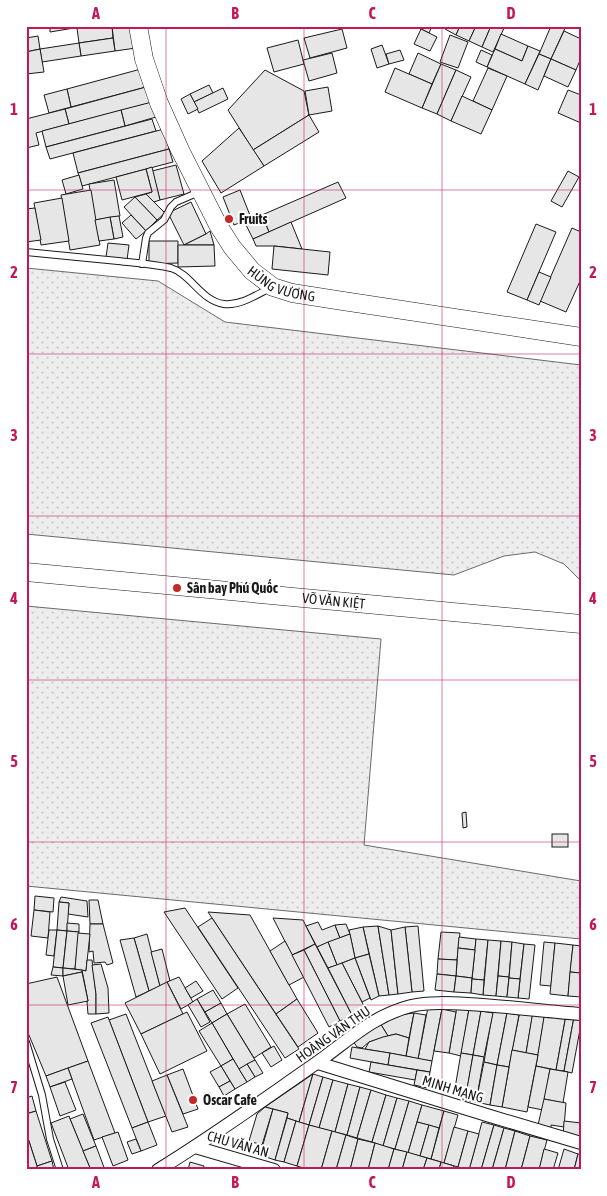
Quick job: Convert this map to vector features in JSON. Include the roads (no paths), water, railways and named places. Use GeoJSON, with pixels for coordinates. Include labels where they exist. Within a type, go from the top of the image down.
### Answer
{"type":"FeatureCollection","features":[{"type":"Feature","properties":{"kind":"main road","name":"HÙNG VƯƠNG"},"geometry":{"type":"LineString","coordinates":[[138,26],[144,59],[159,103],[180,150],[218,225],[232,247],[252,271],[274,287],[292,293],[581,337]]}},
{"type":"Feature","properties":{"kind":"main road","name":"VÕ VĂN KIỆT"},"geometry":{"type":"LineString","coordinates":[[26,572],[581,624]]}},
{"type":"Feature","properties":{"kind":"street","name":"HOÀNG VĂN THỤ"},"geometry":{"type":"LineString","coordinates":[[158,1170],[195,1148],[318,1062],[360,1030],[382,1017],[412,1006],[442,1003],[581,1014]]}},
{"type":"Feature","properties":{"kind":"street","name":"MINH MẠNG"},"geometry":{"type":"LineString","coordinates":[[318,1062],[481,1114],[581,1143]]}},
{"type":"Feature","properties":{"kind":"street","name":"CHU VĂN AN"},"geometry":{"type":"LineString","coordinates":[[195,1148],[274,1170]]}},
{"type":"Feature","properties":{"kind":"lane"},"geometry":{"type":"LineString","coordinates":[[142,264],[148,233],[164,220],[176,202],[201,191]]}},
{"type":"Feature","properties":{"kind":"lane"},"geometry":{"type":"LineString","coordinates":[[26,252],[171,268],[178,271],[203,294],[223,304],[238,303],[274,287]]}},
{"type":"Feature","properties":{"kind":"lane"},"geometry":{"type":"LineString","coordinates":[[26,1042],[42,1095],[50,1138],[60,1170]]}},
{"type":"Feature","properties":{"kind":"place","name":"Fruits"},"geometry":{"type":"Point","coordinates":[229,219]}},
{"type":"Feature","properties":{"kind":"place","name":"Sân bay Phú Quốc"},"geometry":{"type":"Point","coordinates":[177,588]}},
{"type":"Feature","properties":{"kind":"place","name":"Oscar Cafe"},"geometry":{"type":"Point","coordinates":[193,1100]}}]}
